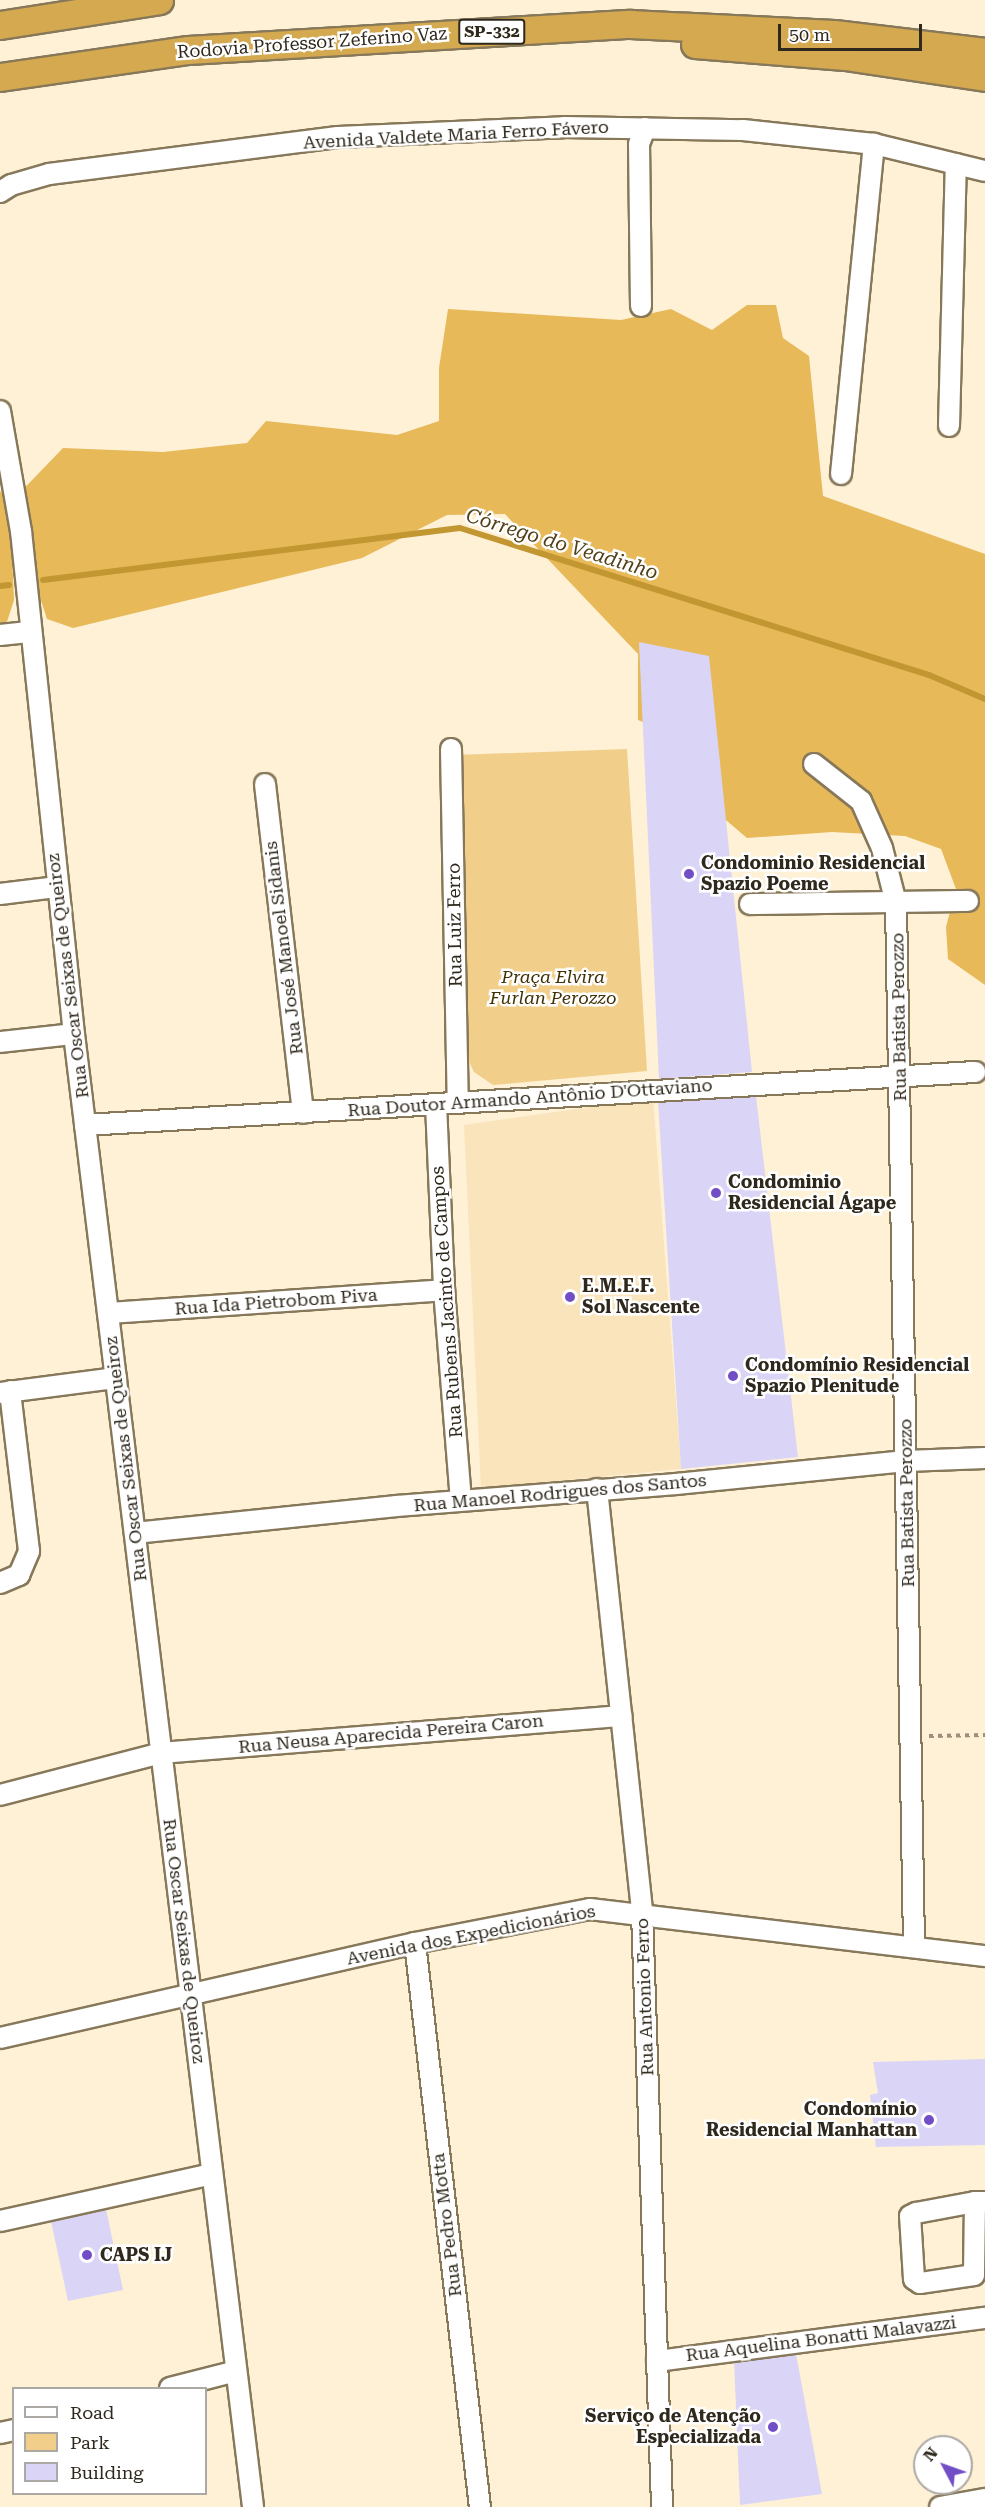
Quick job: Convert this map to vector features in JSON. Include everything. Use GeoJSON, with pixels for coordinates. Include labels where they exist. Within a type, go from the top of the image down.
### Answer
{"type":"FeatureCollection","features":[{"type":"Feature","properties":{"kind":"highway"},"geometry":{"type":"LineString","coordinates":[[0,25],[159,0]]}},
{"type":"Feature","properties":{"kind":"highway"},"geometry":{"type":"LineString","coordinates":[[630,24],[702,46],[845,56],[985,77]]}},
{"type":"Feature","properties":{"kind":"highway","name":"Rodovia Professor Zeferino Vaz"},"geometry":{"type":"LineString","coordinates":[[0,77],[188,50],[630,24],[834,34],[985,52]]}},
{"type":"Feature","properties":{"kind":"street","name":"Avenida Valdete Maria Ferro Fávero"},"geometry":{"type":"LineString","coordinates":[[0,192],[49,174],[338,137],[564,127],[743,130],[874,144],[985,171]]}},
{"type":"Feature","properties":{"kind":"street"},"geometry":{"type":"LineString","coordinates":[[641,306],[639,144],[645,128]]}},
{"type":"Feature","properties":{"kind":"street"},"geometry":{"type":"LineString","coordinates":[[841,474],[874,144]]}},
{"type":"Feature","properties":{"kind":"street"},"geometry":{"type":"LineString","coordinates":[[949,426],[956,164]]}},
{"type":"Feature","properties":{"kind":"street","name":"Rua Oscar Seixas de Queiroz"},"geometry":{"type":"LineString","coordinates":[[0,411],[27,587],[56,887],[253,2507]]}},
{"type":"Feature","properties":{"kind":"street"},"geometry":{"type":"LineString","coordinates":[[0,635],[31,632]]}},
{"type":"Feature","properties":{"kind":"street","name":"Rua Luiz Ferro"},"geometry":{"type":"LineString","coordinates":[[451,748],[458,1102]]}},
{"type":"Feature","properties":{"kind":"street","name":"Rua Batista Perozzo"},"geometry":{"type":"LineString","coordinates":[[814,764],[861,801],[882,848],[896,903],[914,1947]]}},
{"type":"Feature","properties":{"kind":"street","name":"Rua José Manoel Sidanis"},"geometry":{"type":"LineString","coordinates":[[265,784],[303,1113]]}},
{"type":"Feature","properties":{"kind":"street"},"geometry":{"type":"LineString","coordinates":[[0,894],[56,887]]}},
{"type":"Feature","properties":{"kind":"street"},"geometry":{"type":"LineString","coordinates":[[750,904],[968,901]]}},
{"type":"Feature","properties":{"kind":"street"},"geometry":{"type":"LineString","coordinates":[[0,1042],[74,1034]]}},
{"type":"Feature","properties":{"kind":"street","name":"Rua Doutor Armando Antônio D'Ottaviano"},"geometry":{"type":"LineString","coordinates":[[85,1125],[975,1072]]}},
{"type":"Feature","properties":{"kind":"street","name":"Rua Rubens Jacinto de Campos"},"geometry":{"type":"LineString","coordinates":[[436,1104],[444,1290],[460,1500]]}},
{"type":"Feature","properties":{"kind":"street","name":"Rua Ida Pietrobom Piva"},"geometry":{"type":"LineString","coordinates":[[108,1313],[444,1290]]}},
{"type":"Feature","properties":{"kind":"street"},"geometry":{"type":"LineString","coordinates":[[0,1583],[19,1575],[29,1551],[5,1392],[116,1378]]}},
{"type":"Feature","properties":{"kind":"street","name":"Rua Manoel Rodrigues dos Santos"},"geometry":{"type":"LineString","coordinates":[[135,1533],[460,1500],[906,1461],[985,1458]]}},
{"type":"Feature","properties":{"kind":"street","name":"Rua Antonio Ferro"},"geometry":{"type":"LineString","coordinates":[[597,1489],[642,1912],[662,2507]]}},
{"type":"Feature","properties":{"kind":"street","name":"Rua Neusa Aparecida Pereira Caron"},"geometry":{"type":"LineString","coordinates":[[0,1795],[161,1753],[621,1716]]}},
{"type":"Feature","properties":{"kind":"street","name":"Avenida dos Expedicionários"},"geometry":{"type":"LineString","coordinates":[[0,2038],[415,1943],[590,1909],[642,1912],[985,1956]]}},
{"type":"Feature","properties":{"kind":"street","name":"Rua Pedro Motta"},"geometry":{"type":"LineString","coordinates":[[415,1943],[480,2507]]}},
{"type":"Feature","properties":{"kind":"street"},"geometry":{"type":"LineString","coordinates":[[0,2221],[212,2174]]}},
{"type":"Feature","properties":{"kind":"street"},"geometry":{"type":"LineString","coordinates":[[980,2202],[974,2275],[920,2283],[914,2279],[910,2216],[980,2202]]}},
{"type":"Feature","properties":{"kind":"street","name":"Rua Aquelina Bonatti Malavazzi"},"geometry":{"type":"LineString","coordinates":[[657,2361],[985,2318]]}},
{"type":"Feature","properties":{"kind":"street"},"geometry":{"type":"LineString","coordinates":[[174,2387],[236,2371]]}},
{"type":"Feature","properties":{"kind":"street"},"geometry":{"type":"LineString","coordinates":[[940,2507],[985,2499]]}},
{"type":"Feature","properties":{"kind":"path"},"geometry":{"type":"LineString","coordinates":[[910,1736],[985,1735]]}},
{"type":"Feature","properties":{"kind":"shaded area"},"geometry":{"type":"Polygon","coordinates":[[[747,305],[776,305],[783,338],[809,356],[823,496],[985,554],[985,985],[948,959],[946,927],[956,889],[941,849],[905,836],[832,832],[747,838],[700,798],[676,735],[638,720],[638,654],[505,514],[447,515],[362,558],[73,628],[47,619],[31,570],[12,555],[14,600],[5,628],[0,628],[0,491],[11,502],[63,448],[163,452],[247,443],[266,421],[397,435],[439,421],[439,368],[448,309],[621,320],[671,309],[712,330],[747,305]]]}},
{"type":"Feature","properties":{"kind":"shaded area","name":"E.M.E.F. Sol Nascente"},"geometry":{"type":"Polygon","coordinates":[[[653,1098],[681,1469],[481,1488],[464,1125],[653,1098]]]}},
{"type":"Feature","properties":{"kind":"green space","name":"Praça Elvira Furlan Perozzo"},"geometry":{"type":"Polygon","coordinates":[[[627,749],[647,1071],[493,1085],[474,1072],[469,1062],[454,755],[627,749]]]}},
{"type":"Feature","properties":{"kind":"building","name":"Condominio Residencial Spazio Poeme"},"geometry":{"type":"Polygon","coordinates":[[[639,642],[709,656],[752,1072],[659,1079],[639,642]]]}},
{"type":"Feature","properties":{"kind":"building"},"geometry":{"type":"Polygon","coordinates":[[[756,1096],[798,1457],[681,1469],[658,1101],[756,1096]]]}},
{"type":"Feature","properties":{"kind":"building","name":"Condomínio Residencial Manhattan"},"geometry":{"type":"Polygon","coordinates":[[[985,2059],[985,2145],[876,2147],[870,2095],[878,2093],[873,2062],[985,2059]]]}},
{"type":"Feature","properties":{"kind":"building","name":"CAPS IJ"},"geometry":{"type":"Polygon","coordinates":[[[106,2209],[123,2290],[68,2301],[51,2221],[106,2209]]]}},
{"type":"Feature","properties":{"kind":"building","name":"Serviço de Atenção Especializada"},"geometry":{"type":"Polygon","coordinates":[[[796,2354],[822,2494],[740,2505],[734,2360],[796,2354]]]}},
{"type":"Feature","properties":{"kind":"waterway","name":"Córrego do Veadinho"},"geometry":{"type":"LineString","coordinates":[[43,580],[460,528],[929,675],[985,699]]}},
{"type":"Feature","properties":{"kind":"waterway","name":"Córrego do Veadinho"},"geometry":{"type":"LineString","coordinates":[[0,586],[9,585]]}},
{"type":"Feature","properties":{"kind":"place","name":"Condominio Residencial Spazio Poeme"},"geometry":{"type":"Point","coordinates":[689,874]}},
{"type":"Feature","properties":{"kind":"place","name":"Condominio Residencial Ágape"},"geometry":{"type":"Point","coordinates":[716,1193]}},
{"type":"Feature","properties":{"kind":"place","name":"E.M.E.F. Sol Nascente"},"geometry":{"type":"Point","coordinates":[570,1297]}},
{"type":"Feature","properties":{"kind":"place","name":"Condomínio Residencial Spazio Plenitude"},"geometry":{"type":"Point","coordinates":[733,1376]}},
{"type":"Feature","properties":{"kind":"place","name":"Condomínio Residencial Manhattan"},"geometry":{"type":"Point","coordinates":[929,2120]}},
{"type":"Feature","properties":{"kind":"place","name":"CAPS IJ"},"geometry":{"type":"Point","coordinates":[87,2255]}},
{"type":"Feature","properties":{"kind":"place","name":"Serviço de Atenção Especializada"},"geometry":{"type":"Point","coordinates":[773,2427]}}]}
